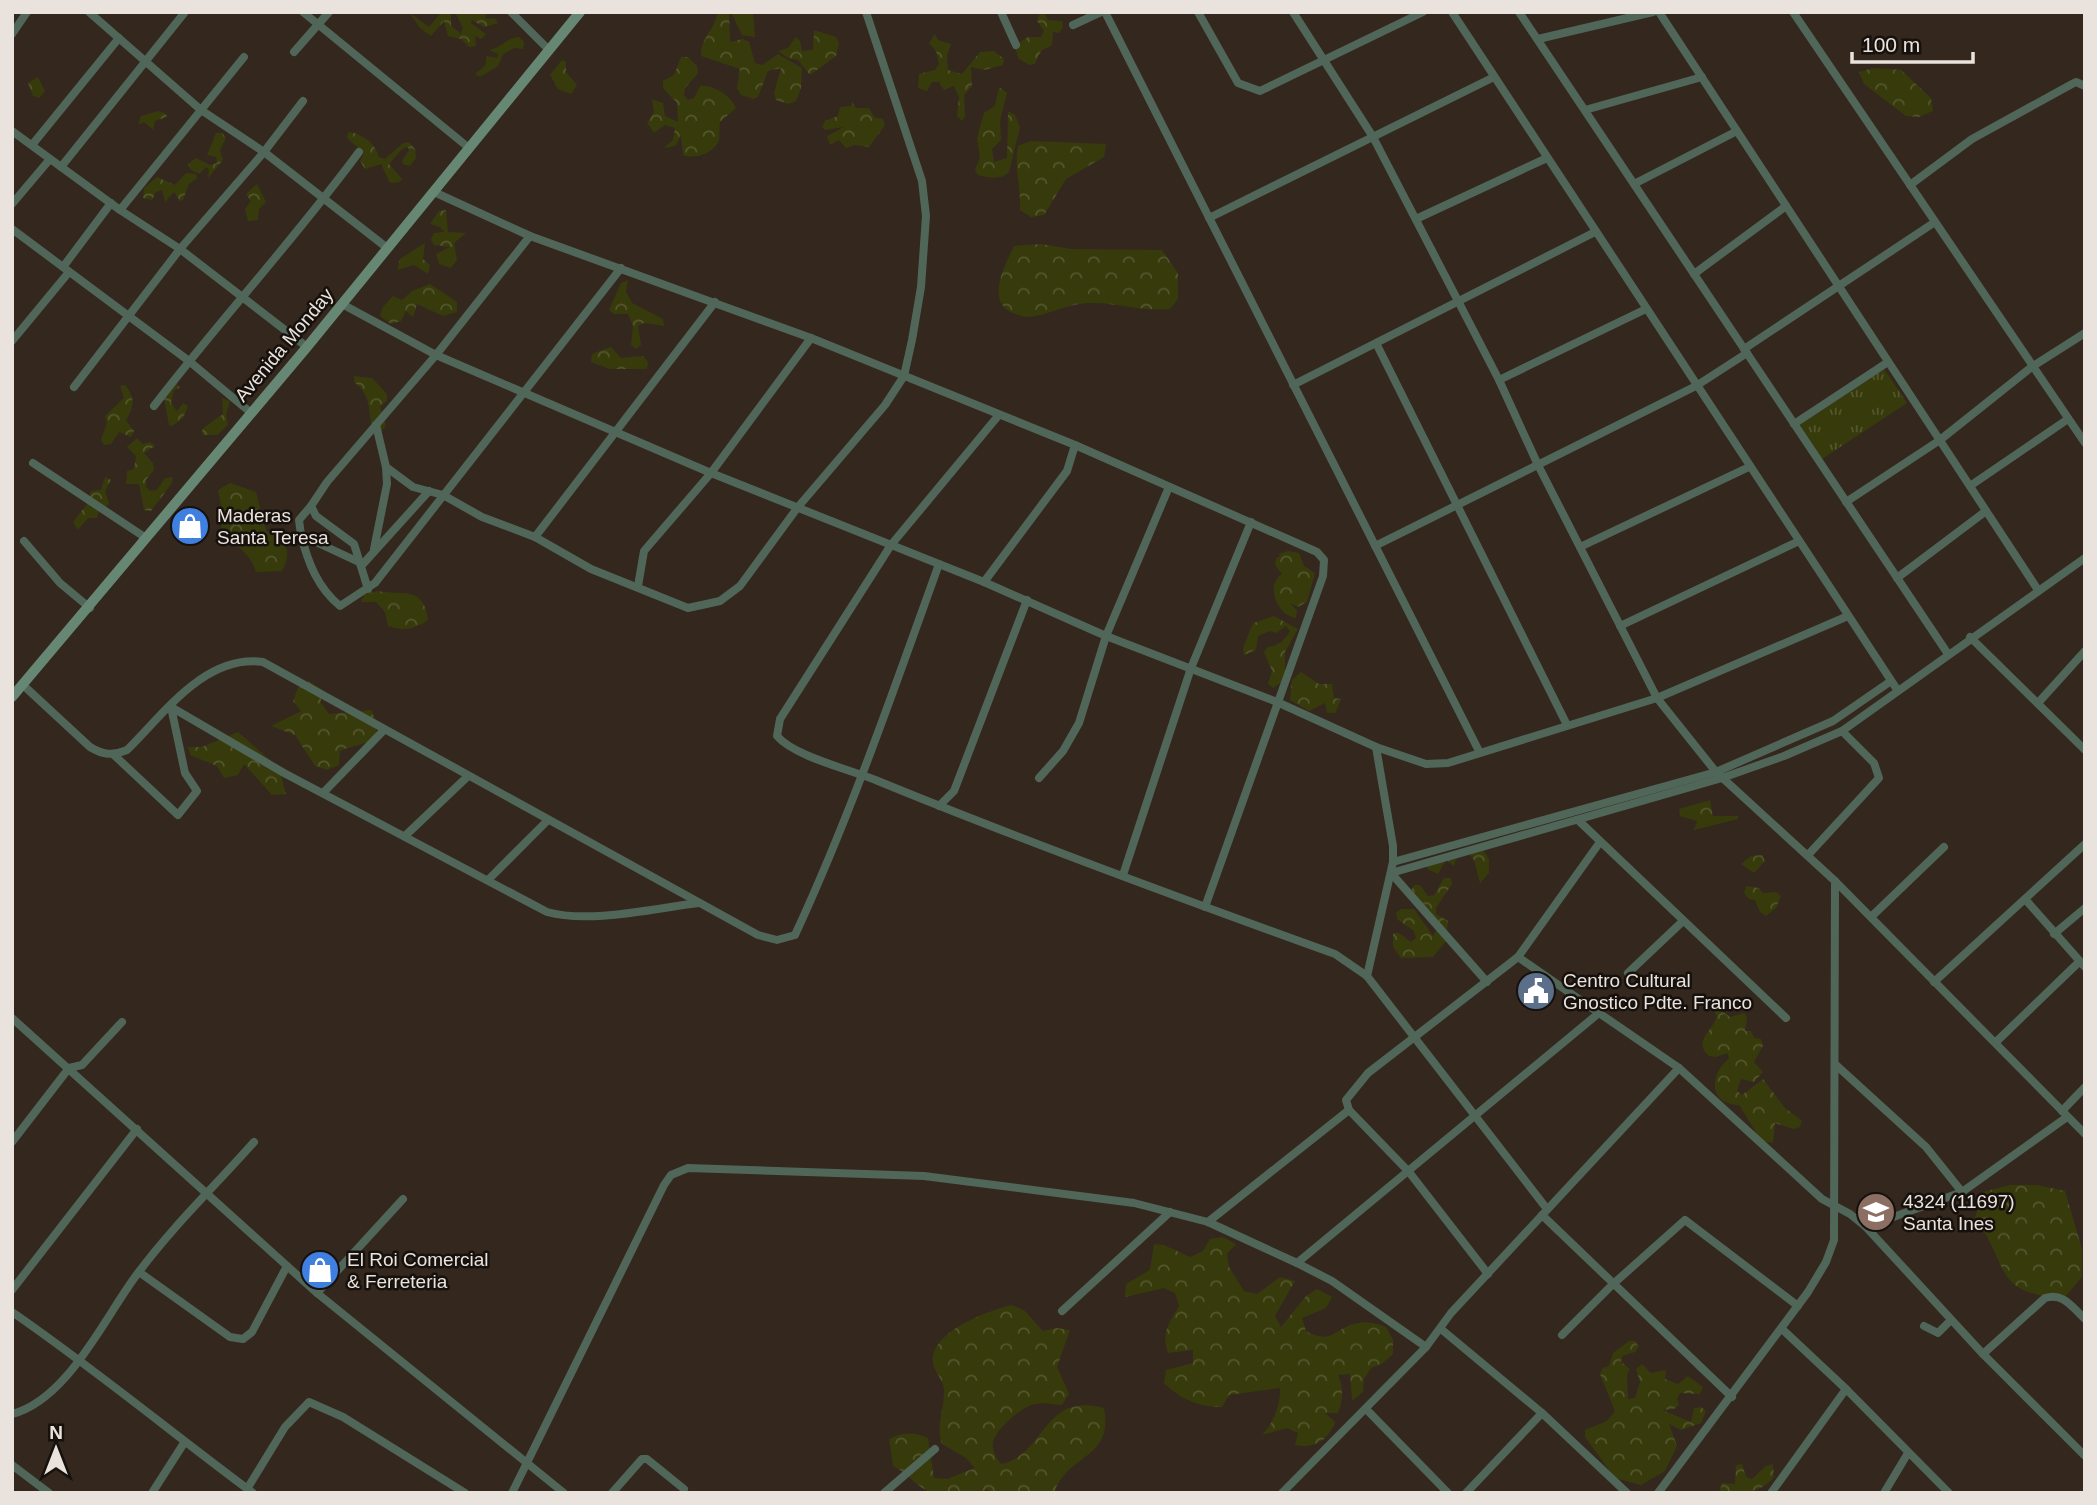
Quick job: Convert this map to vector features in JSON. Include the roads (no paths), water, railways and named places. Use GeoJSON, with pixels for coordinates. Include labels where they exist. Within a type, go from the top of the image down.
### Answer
{"type":"FeatureCollection","features":[{"type":"Feature","properties":{"kind":"main road","name":"Avenida Monday"},"geometry":{"type":"LineString","coordinates":[[12,697],[90,608],[580,12]]}},
{"type":"Feature","properties":{"kind":"street"},"geometry":{"type":"LineString","coordinates":[[12,34],[27,12]]}},
{"type":"Feature","properties":{"kind":"street"},"geometry":{"type":"LineString","coordinates":[[61,167],[185,12]]}},
{"type":"Feature","properties":{"kind":"street"},"geometry":{"type":"LineString","coordinates":[[303,12],[469,148]]}},
{"type":"Feature","properties":{"kind":"street"},"geometry":{"type":"LineString","coordinates":[[294,52],[329,12]]}},
{"type":"Feature","properties":{"kind":"street"},"geometry":{"type":"LineString","coordinates":[[511,12],[549,50]]}},
{"type":"Feature","properties":{"kind":"street"},"geometry":{"type":"LineString","coordinates":[[386,467],[413,487],[443,495],[482,517],[534,537],[591,569],[688,608],[720,601],[740,586],[798,507],[884,405],[904,376],[921,288],[926,216],[922,181],[866,12]]}},
{"type":"Feature","properties":{"kind":"street"},"geometry":{"type":"LineString","coordinates":[[1001,12],[1016,45]]}},
{"type":"Feature","properties":{"kind":"street"},"geometry":{"type":"LineString","coordinates":[[1073,25],[1103,12],[1480,753]]}},
{"type":"Feature","properties":{"kind":"street"},"geometry":{"type":"LineString","coordinates":[[1198,12],[1238,83],[1248,89],[1270,89],[1406,16],[1423,12]]}},
{"type":"Feature","properties":{"kind":"street"},"geometry":{"type":"LineString","coordinates":[[1293,12],[1373,137],[1499,380],[1538,465],[1657,698],[1719,775],[1835,881],[2085,1134]]}},
{"type":"Feature","properties":{"kind":"street"},"geometry":{"type":"LineString","coordinates":[[1452,12],[1797,542],[1898,691]]}},
{"type":"Feature","properties":{"kind":"street"},"geometry":{"type":"LineString","coordinates":[[1520,12],[1948,654]]}},
{"type":"Feature","properties":{"kind":"street"},"geometry":{"type":"LineString","coordinates":[[1538,39],[1653,12]]}},
{"type":"Feature","properties":{"kind":"street"},"geometry":{"type":"LineString","coordinates":[[1659,12],[2038,590]]}},
{"type":"Feature","properties":{"kind":"street"},"geometry":{"type":"LineString","coordinates":[[1793,12],[2085,443]]}},
{"type":"Feature","properties":{"kind":"street"},"geometry":{"type":"LineString","coordinates":[[91,13],[201,110],[264,152],[386,247]]}},
{"type":"Feature","properties":{"kind":"street"},"geometry":{"type":"LineString","coordinates":[[32,145],[119,38]]}},
{"type":"Feature","properties":{"kind":"street"},"geometry":{"type":"LineString","coordinates":[[120,210],[244,57]]}},
{"type":"Feature","properties":{"kind":"street"},"geometry":{"type":"LineString","coordinates":[[1209,218],[1494,77]]}},
{"type":"Feature","properties":{"kind":"street"},"geometry":{"type":"LineString","coordinates":[[1585,110],[1702,77]]}},
{"type":"Feature","properties":{"kind":"street"},"geometry":{"type":"LineString","coordinates":[[1910,185],[1986,131],[2076,82],[2085,86]]}},
{"type":"Feature","properties":{"kind":"street"},"geometry":{"type":"LineString","coordinates":[[74,387],[180,249],[264,152],[303,101]]}},
{"type":"Feature","properties":{"kind":"street"},"geometry":{"type":"LineString","coordinates":[[12,131],[120,210],[180,249],[307,346]]}},
{"type":"Feature","properties":{"kind":"street"},"geometry":{"type":"LineString","coordinates":[[1634,184],[1737,131]]}},
{"type":"Feature","properties":{"kind":"street"},"geometry":{"type":"LineString","coordinates":[[155,406],[241,295],[325,198],[359,152]]}},
{"type":"Feature","properties":{"kind":"street"},"geometry":{"type":"LineString","coordinates":[[1416,219],[1547,158]]}},
{"type":"Feature","properties":{"kind":"street"},"geometry":{"type":"LineString","coordinates":[[12,204],[50,159]]}},
{"type":"Feature","properties":{"kind":"street"},"geometry":{"type":"LineString","coordinates":[[433,192],[530,236],[811,338],[1075,445],[1306,545],[1324,560],[1323,576],[1205,907]]}},
{"type":"Feature","properties":{"kind":"street"},"geometry":{"type":"LineString","coordinates":[[12,341],[66,270],[111,203]]}},
{"type":"Feature","properties":{"kind":"street"},"geometry":{"type":"LineString","coordinates":[[1694,274],[1786,206]]}},
{"type":"Feature","properties":{"kind":"street"},"geometry":{"type":"LineString","coordinates":[[1375,546],[1696,386],[1838,285],[1935,222]]}},
{"type":"Feature","properties":{"kind":"street"},"geometry":{"type":"LineString","coordinates":[[12,229],[189,361],[250,412]]}},
{"type":"Feature","properties":{"kind":"street"},"geometry":{"type":"LineString","coordinates":[[1293,385],[1595,232]]}},
{"type":"Feature","properties":{"kind":"street"},"geometry":{"type":"LineString","coordinates":[[530,236],[436,355],[327,482],[299,520],[307,559],[324,593],[340,607],[368,589],[621,268]]}},
{"type":"Feature","properties":{"kind":"street"},"geometry":{"type":"LineString","coordinates":[[534,537],[715,302]]}},
{"type":"Feature","properties":{"kind":"street"},"geometry":{"type":"LineString","coordinates":[[342,304],[436,355],[710,473],[984,582],[1106,636],[1277,702],[1376,747],[1426,764],[1448,763],[1657,698],[1848,616]]}},
{"type":"Feature","properties":{"kind":"street"},"geometry":{"type":"LineString","coordinates":[[1499,380],[1646,309]]}},
{"type":"Feature","properties":{"kind":"street"},"geometry":{"type":"LineString","coordinates":[[1846,502],[1940,440],[2033,366],[2085,333]]}},
{"type":"Feature","properties":{"kind":"street"},"geometry":{"type":"LineString","coordinates":[[638,586],[644,551],[710,473],[811,338]]}},
{"type":"Feature","properties":{"kind":"street"},"geometry":{"type":"LineString","coordinates":[[1376,342],[1567,725]]}},
{"type":"Feature","properties":{"kind":"street"},"geometry":{"type":"LineString","coordinates":[[1794,424],[1888,362]]}},
{"type":"Feature","properties":{"kind":"street"},"geometry":{"type":"LineString","coordinates":[[998,416],[891,545],[777,728],[782,742],[939,806],[1335,954],[1367,976],[1476,1115],[1545,1212],[1612,1285],[1732,1397]]}},
{"type":"Feature","properties":{"kind":"street"},"geometry":{"type":"LineString","coordinates":[[1970,486],[2068,419]]}},
{"type":"Feature","properties":{"kind":"street"},"geometry":{"type":"LineString","coordinates":[[374,551],[385,503],[386,467],[376,425]]}},
{"type":"Feature","properties":{"kind":"street"},"geometry":{"type":"LineString","coordinates":[[984,582],[1068,471],[1075,445]]}},
{"type":"Feature","properties":{"kind":"street"},"geometry":{"type":"LineString","coordinates":[[33,463],[146,538]]}},
{"type":"Feature","properties":{"kind":"street"},"geometry":{"type":"LineString","coordinates":[[1580,547],[1749,467]]}},
{"type":"Feature","properties":{"kind":"street"},"geometry":{"type":"LineString","coordinates":[[1039,778],[1063,751],[1079,723],[1106,636],[1169,487]]}},
{"type":"Feature","properties":{"kind":"street"},"geometry":{"type":"LineString","coordinates":[[363,564],[429,491]]}},
{"type":"Feature","properties":{"kind":"street"},"geometry":{"type":"LineString","coordinates":[[311,506],[316,516],[354,544],[363,564],[368,589]]}},
{"type":"Feature","properties":{"kind":"street"},"geometry":{"type":"LineString","coordinates":[[1897,578],[1986,511]]}},
{"type":"Feature","properties":{"kind":"street"},"geometry":{"type":"LineString","coordinates":[[1123,875],[1191,668],[1251,522]]}},
{"type":"Feature","properties":{"kind":"street"},"geometry":{"type":"LineString","coordinates":[[301,536],[363,564]]}},
{"type":"Feature","properties":{"kind":"street"},"geometry":{"type":"LineString","coordinates":[[24,541],[60,583],[90,608]]}},
{"type":"Feature","properties":{"kind":"street"},"geometry":{"type":"LineString","coordinates":[[1620,626],[1797,542]]}},
{"type":"Feature","properties":{"kind":"street"},"geometry":{"type":"LineString","coordinates":[[1393,862],[1719,775],[1784,756],[1842,731],[1970,637],[2085,558]]}},
{"type":"Feature","properties":{"kind":"street"},"geometry":{"type":"LineString","coordinates":[[23,685],[90,747],[100,753],[114,755],[127,750],[202,676],[242,661],[263,662],[467,777],[700,903],[769,939],[785,940],[795,935],[864,775],[939,564]]}},
{"type":"Feature","properties":{"kind":"street"},"geometry":{"type":"LineString","coordinates":[[939,806],[954,792],[1027,600]]}},
{"type":"Feature","properties":{"kind":"street"},"geometry":{"type":"LineString","coordinates":[[1970,637],[2085,750]]}},
{"type":"Feature","properties":{"kind":"street"},"geometry":{"type":"LineString","coordinates":[[2038,704],[2085,651]]}},
{"type":"Feature","properties":{"kind":"street"},"geometry":{"type":"LineString","coordinates":[[1391,873],[1578,820],[1719,775],[1833,721],[1891,681]]}},
{"type":"Feature","properties":{"kind":"street"},"geometry":{"type":"LineString","coordinates":[[171,707],[323,793],[547,912],[563,916],[700,903]]}},
{"type":"Feature","properties":{"kind":"street"},"geometry":{"type":"LineString","coordinates":[[114,755],[178,815],[197,791],[185,773],[171,707]]}},
{"type":"Feature","properties":{"kind":"street"},"geometry":{"type":"LineString","coordinates":[[323,793],[384,730]]}},
{"type":"Feature","properties":{"kind":"street"},"geometry":{"type":"LineString","coordinates":[[1808,855],[1879,778],[1874,763],[1842,731]]}},
{"type":"Feature","properties":{"kind":"street"},"geometry":{"type":"LineString","coordinates":[[1367,976],[1393,862],[1376,747]]}},
{"type":"Feature","properties":{"kind":"street"},"geometry":{"type":"LineString","coordinates":[[406,835],[467,777]]}},
{"type":"Feature","properties":{"kind":"street"},"geometry":{"type":"LineString","coordinates":[[1578,820],[1786,1018]]}},
{"type":"Feature","properties":{"kind":"street"},"geometry":{"type":"LineString","coordinates":[[488,880],[548,821]]}},
{"type":"Feature","properties":{"kind":"street"},"geometry":{"type":"LineString","coordinates":[[1488,1274],[1409,1172],[1349,1110],[1347,1095],[1367,1073],[1518,957],[1600,842]]}},
{"type":"Feature","properties":{"kind":"street"},"geometry":{"type":"LineString","coordinates":[[1934,982],[2085,844]]}},
{"type":"Feature","properties":{"kind":"street"},"geometry":{"type":"LineString","coordinates":[[1871,917],[1944,847]]}},
{"type":"Feature","properties":{"kind":"street"},"geometry":{"type":"LineString","coordinates":[[1391,873],[1487,982]]}},
{"type":"Feature","properties":{"kind":"street"},"geometry":{"type":"LineString","coordinates":[[1658,1493],[1798,1306],[1826,1262],[1834,1240],[1835,881]]}},
{"type":"Feature","properties":{"kind":"street"},"geometry":{"type":"LineString","coordinates":[[1996,1042],[2082,964],[2025,899]]}},
{"type":"Feature","properties":{"kind":"street"},"geometry":{"type":"LineString","coordinates":[[2054,934],[2085,908]]}},
{"type":"Feature","properties":{"kind":"street"},"geometry":{"type":"LineString","coordinates":[[1628,974],[1683,921]]}},
{"type":"Feature","properties":{"kind":"street"},"geometry":{"type":"LineString","coordinates":[[1518,957],[1679,1068],[1822,1199],[1850,1214],[1866,1227],[1983,1354],[2085,1456]]}},
{"type":"Feature","properties":{"kind":"street"},"geometry":{"type":"LineString","coordinates":[[1297,1263],[1599,1013]]}},
{"type":"Feature","properties":{"kind":"street"},"geometry":{"type":"LineString","coordinates":[[12,1018],[317,1293],[564,1493]]}},
{"type":"Feature","properties":{"kind":"street"},"geometry":{"type":"LineString","coordinates":[[12,1142],[69,1068],[82,1065],[122,1022]]}},
{"type":"Feature","properties":{"kind":"street"},"geometry":{"type":"LineString","coordinates":[[1836,1065],[1926,1147],[1962,1192]]}},
{"type":"Feature","properties":{"kind":"street"},"geometry":{"type":"LineString","coordinates":[[1282,1493],[1426,1347],[1488,1274],[1679,1068]]}},
{"type":"Feature","properties":{"kind":"street"},"geometry":{"type":"LineString","coordinates":[[1866,1227],[1962,1192],[2064,1114],[2085,1087]]}},
{"type":"Feature","properties":{"kind":"street"},"geometry":{"type":"LineString","coordinates":[[1208,1222],[1349,1110]]}},
{"type":"Feature","properties":{"kind":"street"},"geometry":{"type":"LineString","coordinates":[[12,1290],[137,1129]]}},
{"type":"Feature","properties":{"kind":"street"},"geometry":{"type":"LineString","coordinates":[[12,1414],[53,1391],[79,1359],[139,1272],[254,1142]]}},
{"type":"Feature","properties":{"kind":"street"},"geometry":{"type":"LineString","coordinates":[[512,1493],[664,1185],[679,1170],[924,1176],[1134,1203],[1208,1222],[1297,1263],[1332,1281],[1426,1347]]}},
{"type":"Feature","properties":{"kind":"street"},"geometry":{"type":"LineString","coordinates":[[317,1293],[402,1199]]}},
{"type":"Feature","properties":{"kind":"street"},"geometry":{"type":"LineString","coordinates":[[1062,1311],[1170,1213]]}},
{"type":"Feature","properties":{"kind":"street"},"geometry":{"type":"LineString","coordinates":[[1562,1335],[1612,1285],[1685,1220],[1798,1306]]}},
{"type":"Feature","properties":{"kind":"street"},"geometry":{"type":"LineString","coordinates":[[139,1272],[230,1337],[243,1339],[252,1332],[287,1266]]}},
{"type":"Feature","properties":{"kind":"street"},"geometry":{"type":"LineString","coordinates":[[1983,1354],[2045,1298],[2054,1295],[2063,1298],[2085,1318]]}},
{"type":"Feature","properties":{"kind":"street"},"geometry":{"type":"LineString","coordinates":[[12,1312],[79,1359],[184,1443],[250,1491],[285,1427],[309,1402],[343,1417],[465,1493]]}},
{"type":"Feature","properties":{"kind":"street"},"geometry":{"type":"LineString","coordinates":[[1924,1326],[1938,1333],[1951,1320]]}},
{"type":"Feature","properties":{"kind":"street"},"geometry":{"type":"LineString","coordinates":[[1441,1329],[1542,1413],[1627,1493]]}},
{"type":"Feature","properties":{"kind":"street"},"geometry":{"type":"LineString","coordinates":[[1782,1329],[1949,1493]]}},
{"type":"Feature","properties":{"kind":"street"},"geometry":{"type":"LineString","coordinates":[[1771,1493],[1846,1389]]}},
{"type":"Feature","properties":{"kind":"street"},"geometry":{"type":"LineString","coordinates":[[1366,1409],[1448,1493]]}},
{"type":"Feature","properties":{"kind":"street"},"geometry":{"type":"LineString","coordinates":[[1466,1493],[1542,1413]]}},
{"type":"Feature","properties":{"kind":"street"},"geometry":{"type":"LineString","coordinates":[[152,1493],[184,1443]]}},
{"type":"Feature","properties":{"kind":"street"},"geometry":{"type":"LineString","coordinates":[[884,1493],[935,1449]]}},
{"type":"Feature","properties":{"kind":"street"},"geometry":{"type":"LineString","coordinates":[[1884,1493],[1908,1453]]}},
{"type":"Feature","properties":{"kind":"street"},"geometry":{"type":"LineString","coordinates":[[611,1493],[642,1459],[647,1459],[684,1489]]}},
{"type":"Feature","properties":{"kind":"street"},"geometry":{"type":"LineString","coordinates":[[12,1465],[49,1493]]}},
{"type":"Feature","properties":{"kind":"place","name":"Maderas Santa Teresa"},"geometry":{"type":"Point","coordinates":[190,526]}},
{"type":"Feature","properties":{"kind":"place","name":"Centro Cultural Gnostico Pdte. Franco"},"geometry":{"type":"Point","coordinates":[1536,991]}},
{"type":"Feature","properties":{"kind":"place","name":"4324 (11697) Santa Ines"},"geometry":{"type":"Point","coordinates":[1876,1212]}},
{"type":"Feature","properties":{"kind":"place","name":"El Roi Comercial & Ferreteria"},"geometry":{"type":"Point","coordinates":[320,1270]}}]}
